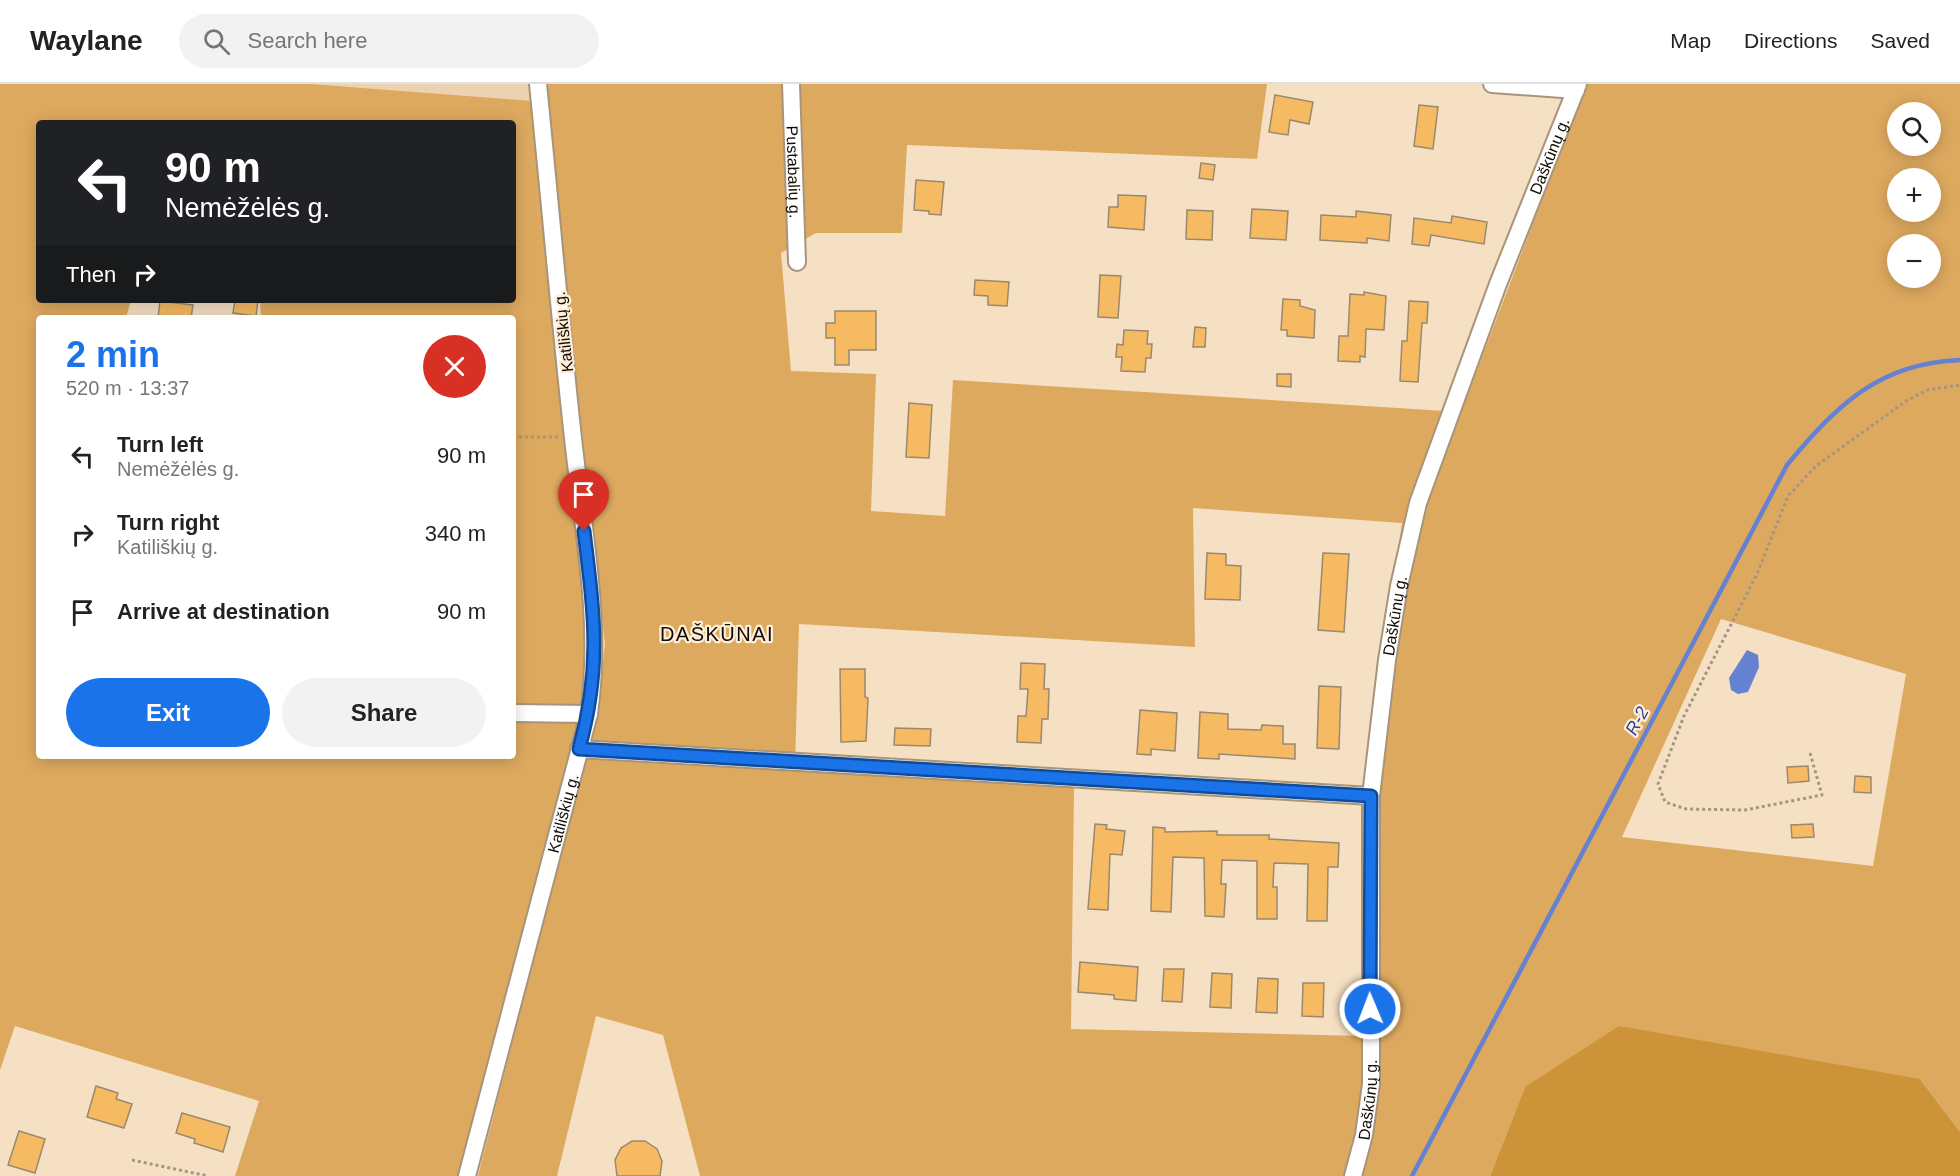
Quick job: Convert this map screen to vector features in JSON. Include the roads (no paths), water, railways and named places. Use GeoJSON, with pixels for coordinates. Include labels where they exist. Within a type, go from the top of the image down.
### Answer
{"type":"FeatureCollection","features":[{"type":"Feature","properties":{"kind":"street","name":"Katiliškių g."},"geometry":{"type":"LineString","coordinates":[[467,1176],[589,714],[595,671],[595,625],[573,437],[538,84]]}},
{"type":"Feature","properties":{"kind":"street","name":"Pustabalių g."},"geometry":{"type":"LineString","coordinates":[[791,84],[797,262]]}},
{"type":"Feature","properties":{"kind":"street"},"geometry":{"type":"LineString","coordinates":[[1492,84],[1577,87]]}},
{"type":"Feature","properties":{"kind":"street","name":"Daškūnų g."},"geometry":{"type":"LineString","coordinates":[[1353,1176],[1364,1135],[1371,1084],[1371,796],[1387,660],[1399,586],[1418,503],[1498,284],[1577,87]]}},
{"type":"Feature","properties":{"kind":"street"},"geometry":{"type":"LineString","coordinates":[[516,713],[589,714]]}},
{"type":"Feature","properties":{"kind":"street"},"geometry":{"type":"LineString","coordinates":[[579,749],[1371,796]]}},
{"type":"Feature","properties":{"kind":"water"},"geometry":{"type":"Polygon","coordinates":[[[1747,650],[1758,655],[1759,667],[1748,692],[1738,694],[1731,690],[1729,678],[1747,650]]]}},
{"type":"Feature","properties":{"kind":"waterway","name":"R-2"},"geometry":{"type":"LineString","coordinates":[[1412,1176],[1787,465],[1805,443],[1842,406],[1862,391],[1906,369],[1931,363],[1960,360]]}},
{"type":"Feature","properties":{"kind":"district","name":"DAŠKŪNAI"},"geometry":{"type":"Point","coordinates":[717,634]}}]}
